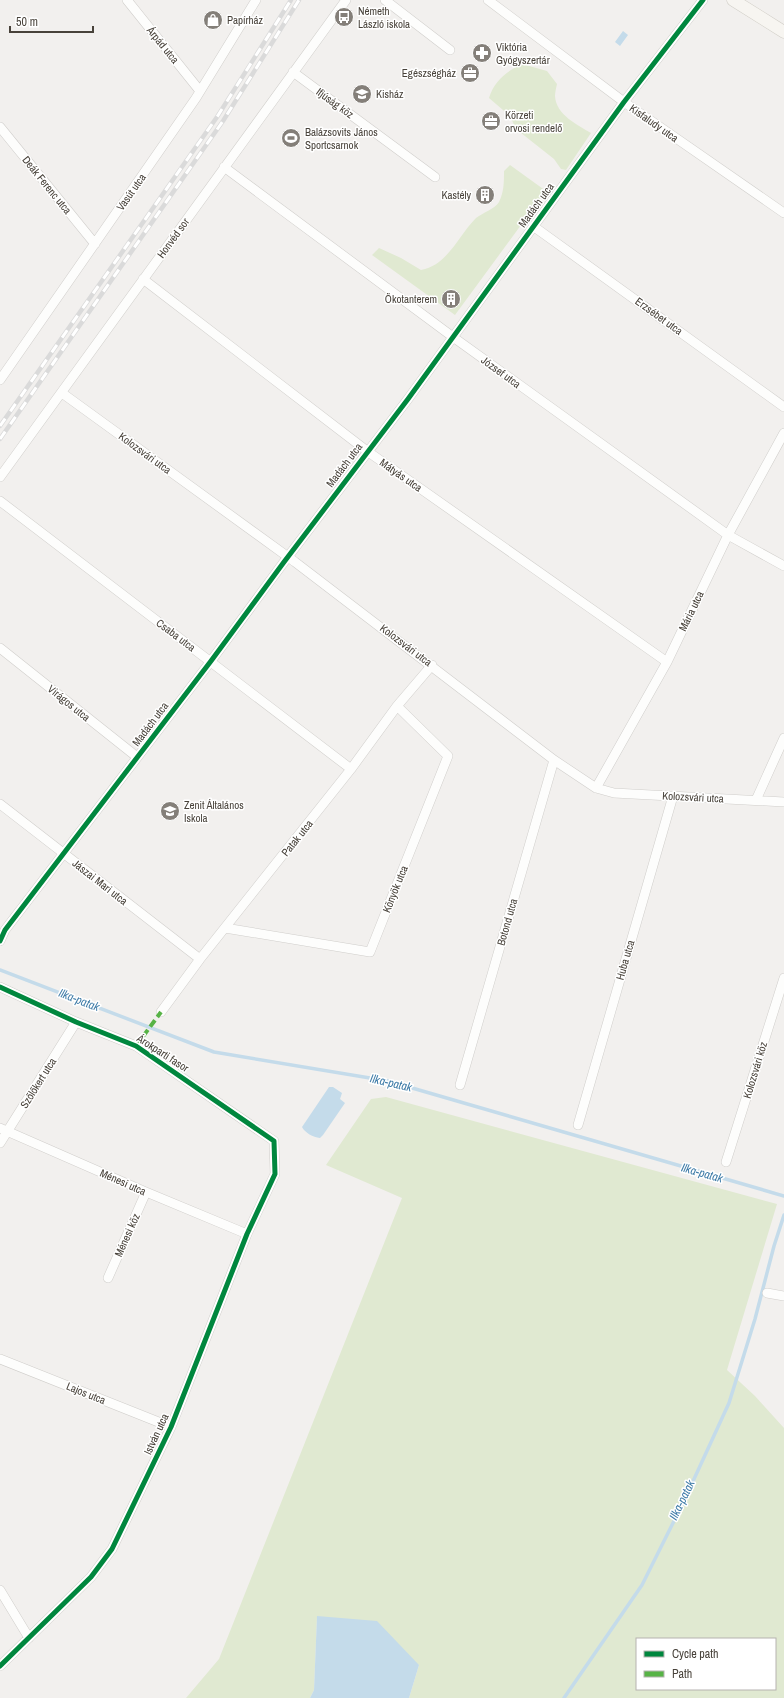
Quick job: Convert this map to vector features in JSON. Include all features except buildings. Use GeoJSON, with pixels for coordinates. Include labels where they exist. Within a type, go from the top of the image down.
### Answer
{"type":"FeatureCollection","features":[{"type":"Feature","properties":{"kind":"street","name":"Árpád utca"},"geometry":{"type":"LineString","coordinates":[[126,0],[200,91]]}},
{"type":"Feature","properties":{"kind":"street","name":"Vasút utca"},"geometry":{"type":"LineString","coordinates":[[0,380],[200,91],[256,0]]}},
{"type":"Feature","properties":{"kind":"street","name":"Honvéd sor"},"geometry":{"type":"LineString","coordinates":[[0,478],[346,0]]}},
{"type":"Feature","properties":{"kind":"street"},"geometry":{"type":"LineString","coordinates":[[385,0],[450,50]]}},
{"type":"Feature","properties":{"kind":"street","name":"Kisfaludy utca"},"geometry":{"type":"LineString","coordinates":[[488,0],[624,102],[784,213]]}},
{"type":"Feature","properties":{"kind":"street","name":"Madách utca"},"geometry":{"type":"LineString","coordinates":[[0,941],[5,930],[211,661],[367,451],[408,399],[624,102],[703,0]]}},
{"type":"Feature","properties":{"kind":"street"},"geometry":{"type":"LineString","coordinates":[[733,0],[749,12],[784,32]]}},
{"type":"Feature","properties":{"kind":"street","name":"Ifjúság köz"},"geometry":{"type":"LineString","coordinates":[[293,72],[435,177]]}},
{"type":"Feature","properties":{"kind":"street","name":"Deák Ferenc utca"},"geometry":{"type":"LineString","coordinates":[[0,127],[95,244]]}},
{"type":"Feature","properties":{"kind":"street","name":"József utca"},"geometry":{"type":"LineString","coordinates":[[224,168],[453,337],[728,535],[784,566]]}},
{"type":"Feature","properties":{"kind":"street","name":"Erzsébet utca"},"geometry":{"type":"LineString","coordinates":[[533,226],[784,407]]}},
{"type":"Feature","properties":{"kind":"street","name":"Mátyás utca"},"geometry":{"type":"LineString","coordinates":[[143,279],[367,451],[667,662]]}},
{"type":"Feature","properties":{"kind":"street","name":"Kolozsvári utca"},"geometry":{"type":"LineString","coordinates":[[62,392],[288,557],[432,665],[554,760],[596,788],[614,793],[784,802]]}},
{"type":"Feature","properties":{"kind":"street","name":"Mária utca"},"geometry":{"type":"LineString","coordinates":[[596,788],[667,662],[728,535],[784,433]]}},
{"type":"Feature","properties":{"kind":"street","name":"Csaba utca"},"geometry":{"type":"LineString","coordinates":[[0,501],[211,661],[351,770]]}},
{"type":"Feature","properties":{"kind":"street","name":"Virágos utca"},"geometry":{"type":"LineString","coordinates":[[0,648],[137,758]]}},
{"type":"Feature","properties":{"kind":"street","name":"Patak utca"},"geometry":{"type":"LineString","coordinates":[[161,1012],[200,959],[351,770],[397,706],[432,665]]}},
{"type":"Feature","properties":{"kind":"street","name":"Könyök utca"},"geometry":{"type":"LineString","coordinates":[[225,928],[370,952],[448,756],[397,706]]}},
{"type":"Feature","properties":{"kind":"street"},"geometry":{"type":"LineString","coordinates":[[756,800],[784,738]]}},
{"type":"Feature","properties":{"kind":"street","name":"Botond utca"},"geometry":{"type":"LineString","coordinates":[[460,1085],[554,760]]}},
{"type":"Feature","properties":{"kind":"street","name":"Huba utca"},"geometry":{"type":"LineString","coordinates":[[578,1125],[673,796]]}},
{"type":"Feature","properties":{"kind":"street","name":"Jászai Mari utca"},"geometry":{"type":"LineString","coordinates":[[0,804],[200,959]]}},
{"type":"Feature","properties":{"kind":"street","name":"Kolozsvári köz"},"geometry":{"type":"LineString","coordinates":[[726,1162],[784,978]]}},
{"type":"Feature","properties":{"kind":"street","name":"Árokparti fasor"},"geometry":{"type":"LineString","coordinates":[[0,987],[76,1022],[136,1046],[274,1141],[275,1174]]}},
{"type":"Feature","properties":{"kind":"street","name":"Szőlőkert utca"},"geometry":{"type":"LineString","coordinates":[[0,1143],[4,1129],[76,1022]]}},
{"type":"Feature","properties":{"kind":"street","name":"Ménesi utca"},"geometry":{"type":"LineString","coordinates":[[4,1129],[146,1192],[247,1234]]}},
{"type":"Feature","properties":{"kind":"street","name":"István utca"},"geometry":{"type":"LineString","coordinates":[[0,1666],[91,1577],[112,1549],[171,1427],[247,1234],[275,1174]]}},
{"type":"Feature","properties":{"kind":"street","name":"Ménesi köz"},"geometry":{"type":"LineString","coordinates":[[108,1278],[146,1192]]}},
{"type":"Feature","properties":{"kind":"street"},"geometry":{"type":"LineString","coordinates":[[767,1293],[784,1296]]}},
{"type":"Feature","properties":{"kind":"street","name":"Lajos utca"},"geometry":{"type":"LineString","coordinates":[[0,1359],[171,1427]]}},
{"type":"Feature","properties":{"kind":"street"},"geometry":{"type":"LineString","coordinates":[[0,1590],[29,1638]]}},
{"type":"Feature","properties":{"kind":"green space"},"geometry":{"type":"Polygon","coordinates":[[[522,64],[547,71],[557,84],[555,96],[559,109],[568,119],[591,133],[566,170],[561,169],[554,159],[516,129],[510,116],[489,98],[494,86],[502,77],[522,64]]]}},
{"type":"Feature","properties":{"kind":"green space"},"geometry":{"type":"Polygon","coordinates":[[[510,165],[546,191],[455,315],[372,255],[379,248],[401,258],[421,270],[438,262],[446,256],[476,218],[495,207],[499,202],[503,191],[504,171],[510,165]]]}},
{"type":"Feature","properties":{"kind":"green space"},"geometry":{"type":"Polygon","coordinates":[[[386,1097],[777,1204],[727,1370],[755,1396],[784,1428],[784,1698],[409,1698],[419,1665],[317,1617],[314,1690],[310,1698],[186,1698],[219,1659],[402,1198],[326,1165],[371,1099],[386,1097]]]}},
{"type":"Feature","properties":{"kind":"water"},"geometry":{"type":"Polygon","coordinates":[[[623,31],[628,35],[620,46],[615,42],[623,31]]]}},
{"type":"Feature","properties":{"kind":"water"},"geometry":{"type":"Polygon","coordinates":[[[329,1087],[333,1087],[342,1093],[340,1099],[345,1103],[320,1138],[312,1136],[302,1127],[329,1087]]]}},
{"type":"Feature","properties":{"kind":"water"},"geometry":{"type":"Polygon","coordinates":[[[317,1616],[377,1621],[419,1665],[409,1698],[310,1698],[314,1690],[317,1616]]]}},
{"type":"Feature","properties":{"kind":"waterway","name":"Ilka-patak"},"geometry":{"type":"LineString","coordinates":[[0,970],[214,1052],[388,1081],[784,1196]]}},
{"type":"Feature","properties":{"kind":"waterway","name":"Ilka-patak"},"geometry":{"type":"LineString","coordinates":[[564,1698],[642,1585],[683,1503],[729,1403],[755,1319],[774,1246],[784,1215]]}},
{"type":"Feature","properties":{"kind":"railway"},"geometry":{"type":"LineString","coordinates":[[0,426],[217,117],[291,0]]}},
{"type":"Feature","properties":{"kind":"railway"},"geometry":{"type":"LineString","coordinates":[[0,439],[223,121],[299,0]]}},
{"type":"Feature","properties":{"kind":"marked path"},"geometry":{"type":"LineString","coordinates":[[136,1046],[161,1012]]}},
{"type":"Feature","properties":{"kind":"cycle path"},"geometry":{"type":"LineString","coordinates":[[0,941],[5,930],[211,661],[408,399],[624,102],[703,0]]}},
{"type":"Feature","properties":{"kind":"cycle path"},"geometry":{"type":"LineString","coordinates":[[0,987],[76,1022],[136,1046],[274,1141],[275,1174],[247,1234],[171,1427],[112,1549],[91,1577],[0,1666]]}},
{"type":"Feature","properties":{"kind":"place","name":"Németh László iskola"},"geometry":{"type":"Point","coordinates":[344,17]}},
{"type":"Feature","properties":{"kind":"place","name":"Papírház"},"geometry":{"type":"Point","coordinates":[213,20]}},
{"type":"Feature","properties":{"kind":"place","name":"Viktória Gyógyszertár"},"geometry":{"type":"Point","coordinates":[482,53]}},
{"type":"Feature","properties":{"kind":"place","name":"Egészségház"},"geometry":{"type":"Point","coordinates":[470,73]}},
{"type":"Feature","properties":{"kind":"place","name":"Kisház"},"geometry":{"type":"Point","coordinates":[362,94]}},
{"type":"Feature","properties":{"kind":"place","name":"Körzeti orvosi rendelő"},"geometry":{"type":"Point","coordinates":[491,121]}},
{"type":"Feature","properties":{"kind":"place","name":"Balázsovits János Sportcsarnok"},"geometry":{"type":"Point","coordinates":[291,138]}},
{"type":"Feature","properties":{"kind":"place","name":"Kastély"},"geometry":{"type":"Point","coordinates":[485,195]}},
{"type":"Feature","properties":{"kind":"place","name":"Ökotanterem"},"geometry":{"type":"Point","coordinates":[451,299]}},
{"type":"Feature","properties":{"kind":"place","name":"Zenit Általános Iskola"},"geometry":{"type":"Point","coordinates":[170,811]}}]}
